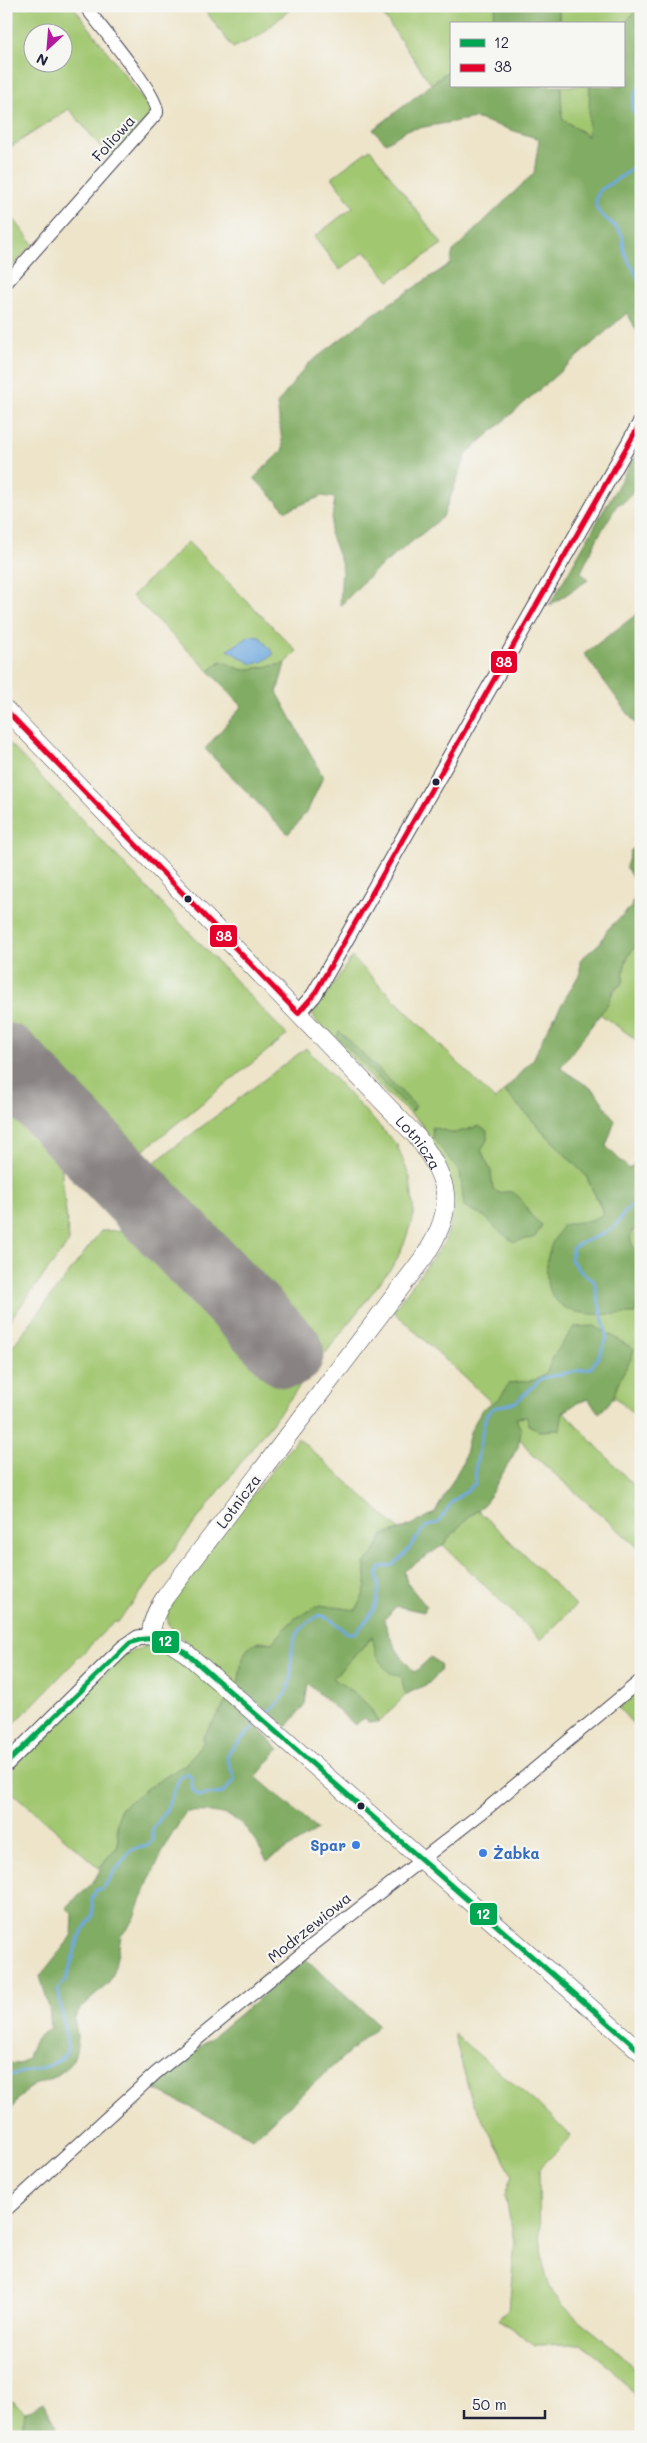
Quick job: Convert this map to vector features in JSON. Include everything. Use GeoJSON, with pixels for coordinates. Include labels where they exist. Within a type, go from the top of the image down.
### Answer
{"type":"FeatureCollection","features":[{"type":"Feature","properties":{"kind":"main road","name":"Lotnicza"},"geometry":{"type":"LineString","coordinates":[[6,710],[418,1138],[438,1169],[446,1194],[442,1227],[424,1257],[166,1596],[156,1611],[151,1627],[151,1636]]}},
{"type":"Feature","properties":{"kind":"main road"},"geometry":{"type":"LineString","coordinates":[[151,1636],[175,1644],[641,2052]]}},
{"type":"Feature","properties":{"kind":"street","name":"Foliowa"},"geometry":{"type":"LineString","coordinates":[[6,283],[157,114],[158,108],[148,89],[85,6]]}},
{"type":"Feature","properties":{"kind":"street"},"geometry":{"type":"LineString","coordinates":[[298,1013],[319,987],[641,422]]}},
{"type":"Feature","properties":{"kind":"street"},"geometry":{"type":"LineString","coordinates":[[6,1764],[123,1648],[138,1638],[151,1636]]}},
{"type":"Feature","properties":{"kind":"street","name":"Modrzewiowa"},"geometry":{"type":"LineString","coordinates":[[6,2210],[156,2073],[489,1806],[641,1680]]}},
{"type":"Feature","properties":{"kind":"green space"},"geometry":{"type":"Polygon","coordinates":[[[6,6],[73,6],[151,110],[151,115],[110,158],[69,109],[6,150],[6,6]]]}},
{"type":"Feature","properties":{"kind":"green space"},"geometry":{"type":"Polygon","coordinates":[[[202,6],[294,6],[259,36],[233,48],[202,6]]]}},
{"type":"Feature","properties":{"kind":"green space"},"geometry":{"type":"Polygon","coordinates":[[[377,6],[496,6],[492,22],[450,22],[450,70],[431,84],[377,6]]]}},
{"type":"Feature","properties":{"kind":"green space"},"geometry":{"type":"Polygon","coordinates":[[[496,6],[559,6],[559,22],[492,22],[496,6]]]}},
{"type":"Feature","properties":{"kind":"green space"},"geometry":{"type":"Polygon","coordinates":[[[559,6],[639,6],[624,25],[624,22],[559,22],[559,6]]]}},
{"type":"Feature","properties":{"kind":"green space"},"geometry":{"type":"Polygon","coordinates":[[[641,6],[641,338],[627,313],[467,453],[443,517],[371,574],[340,606],[342,565],[330,533],[335,498],[322,496],[286,511],[254,478],[283,449],[277,404],[307,365],[369,317],[450,264],[453,251],[534,173],[539,139],[475,118],[407,130],[386,143],[373,130],[450,70],[450,88],[561,88],[562,119],[588,136],[590,88],[624,88],[624,25],[641,6]]]}},
{"type":"Feature","properties":{"kind":"green space"},"geometry":{"type":"Polygon","coordinates":[[[561,88],[590,88],[589,137],[562,119],[561,88]]]}},
{"type":"Feature","properties":{"kind":"green space"},"geometry":{"type":"Polygon","coordinates":[[[370,149],[442,244],[389,281],[365,251],[340,270],[314,237],[353,207],[332,177],[370,149]]]}},
{"type":"Feature","properties":{"kind":"green space"},"geometry":{"type":"Polygon","coordinates":[[[6,209],[33,244],[6,273],[6,209]]]}},
{"type":"Feature","properties":{"kind":"green space"},"geometry":{"type":"Polygon","coordinates":[[[641,445],[641,484],[625,501],[617,505],[598,537],[581,572],[588,580],[549,606],[641,445]]]}},
{"type":"Feature","properties":{"kind":"green space"},"geometry":{"type":"Polygon","coordinates":[[[188,542],[297,651],[285,664],[242,670],[221,661],[209,671],[132,596],[188,542]]]}},
{"type":"Feature","properties":{"kind":"green space"},"geometry":{"type":"Polygon","coordinates":[[[641,611],[641,731],[584,654],[641,611]]]}},
{"type":"Feature","properties":{"kind":"green space"},"geometry":{"type":"Polygon","coordinates":[[[221,661],[242,670],[285,664],[277,692],[323,777],[308,810],[288,834],[205,749],[242,706],[209,671],[221,661]]]}},
{"type":"Feature","properties":{"kind":"green space"},"geometry":{"type":"Polygon","coordinates":[[[6,740],[287,1035],[135,1157],[6,1024],[6,740]]]}},
{"type":"Feature","properties":{"kind":"green space"},"geometry":{"type":"Polygon","coordinates":[[[638,846],[641,849],[641,942],[629,955],[624,971],[623,983],[614,989],[607,1005],[560,1068],[595,1091],[615,1121],[606,1146],[629,1169],[641,1157],[641,1231],[632,1231],[631,1238],[634,1247],[641,1254],[641,1281],[635,1314],[587,1314],[573,1311],[556,1301],[548,1284],[548,1255],[552,1243],[563,1225],[589,1220],[604,1213],[586,1176],[504,1091],[534,1058],[544,1035],[580,973],[580,960],[601,942],[607,930],[631,907],[638,888],[626,867],[631,850],[638,846]]]}},
{"type":"Feature","properties":{"kind":"green space"},"geometry":{"type":"Polygon","coordinates":[[[641,942],[641,1043],[600,1014],[613,993],[623,983],[624,971],[629,955],[641,942]]]}},
{"type":"Feature","properties":{"kind":"green space"},"geometry":{"type":"Polygon","coordinates":[[[352,957],[495,1100],[504,1091],[586,1176],[604,1214],[632,1231],[641,1240],[641,1421],[615,1397],[599,1413],[588,1399],[577,1403],[564,1412],[641,1493],[641,1550],[532,1454],[491,1402],[393,1311],[445,1241],[451,1222],[434,1148],[421,1123],[388,1095],[316,1021],[313,1014],[352,957]]]}},
{"type":"Feature","properties":{"kind":"green space"},"geometry":{"type":"Polygon","coordinates":[[[339,1031],[416,1106],[412,1112],[337,1037],[339,1031]]]}},
{"type":"Feature","properties":{"kind":"green space"},"geometry":{"type":"Polygon","coordinates":[[[306,1048],[397,1145],[410,1178],[414,1214],[404,1244],[395,1263],[118,1622],[114,1621],[6,1732],[6,1355],[101,1231],[132,1230],[147,1168],[306,1048]]]}},
{"type":"Feature","properties":{"kind":"green space"},"geometry":{"type":"Polygon","coordinates":[[[6,1098],[60,1155],[69,1242],[6,1325],[6,1098]]]}},
{"type":"Feature","properties":{"kind":"green space"},"geometry":{"type":"Polygon","coordinates":[[[479,1126],[487,1131],[487,1140],[481,1150],[491,1171],[493,1190],[500,1193],[511,1192],[522,1200],[531,1215],[542,1225],[535,1237],[514,1242],[485,1217],[464,1206],[460,1172],[433,1138],[432,1127],[455,1133],[479,1126]]]}},
{"type":"Feature","properties":{"kind":"green space"},"geometry":{"type":"Polygon","coordinates":[[[595,1326],[634,1349],[609,1403],[599,1413],[588,1399],[577,1403],[563,1412],[560,1430],[539,1431],[528,1424],[527,1417],[516,1418],[521,1430],[518,1447],[485,1504],[465,1520],[443,1545],[404,1571],[407,1583],[426,1606],[424,1612],[396,1606],[384,1620],[386,1627],[400,1654],[415,1672],[431,1657],[441,1665],[440,1672],[429,1683],[407,1694],[403,1690],[402,1677],[390,1673],[384,1667],[376,1653],[372,1637],[333,1678],[365,1703],[375,1715],[378,1723],[368,1722],[364,1718],[355,1725],[308,1684],[305,1704],[287,1727],[238,1686],[242,1660],[245,1653],[254,1644],[262,1642],[272,1643],[294,1619],[320,1605],[356,1610],[366,1587],[364,1563],[373,1555],[384,1535],[400,1530],[435,1513],[463,1462],[470,1432],[482,1409],[500,1398],[509,1383],[535,1380],[547,1372],[553,1357],[574,1327],[595,1326]]]}},
{"type":"Feature","properties":{"kind":"green space"},"geometry":{"type":"Polygon","coordinates":[[[298,1438],[400,1530],[383,1535],[373,1555],[364,1563],[366,1587],[356,1610],[294,1619],[272,1643],[260,1641],[242,1661],[238,1686],[176,1633],[168,1624],[167,1614],[172,1600],[188,1576],[298,1438]]]}},
{"type":"Feature","properties":{"kind":"green space"},"geometry":{"type":"Polygon","coordinates":[[[478,1510],[576,1605],[541,1640],[443,1545],[465,1520],[478,1510]]]}},
{"type":"Feature","properties":{"kind":"green space"},"geometry":{"type":"Polygon","coordinates":[[[373,1637],[396,1674],[402,1677],[407,1694],[378,1723],[365,1703],[353,1692],[332,1678],[373,1637]]]}},
{"type":"Feature","properties":{"kind":"green space"},"geometry":{"type":"Polygon","coordinates":[[[151,1644],[166,1646],[228,1699],[203,1737],[204,1742],[186,1764],[146,1789],[117,1823],[118,1847],[99,1868],[6,1787],[6,1772],[123,1655],[151,1644]]]}},
{"type":"Feature","properties":{"kind":"green space"},"geometry":{"type":"Polygon","coordinates":[[[641,1688],[641,1733],[618,1707],[641,1688]]]}},
{"type":"Feature","properties":{"kind":"green space"},"geometry":{"type":"Polygon","coordinates":[[[228,1699],[279,1749],[256,1777],[318,1830],[267,1861],[252,1835],[236,1820],[216,1813],[186,1812],[168,1841],[149,1880],[134,1920],[121,1936],[114,1972],[109,1983],[81,2008],[74,2020],[77,2048],[71,2063],[58,2075],[27,2089],[6,2117],[6,2065],[8,2063],[19,2064],[28,2058],[35,2040],[51,2028],[49,2008],[40,1976],[72,1936],[73,1915],[66,1907],[90,1885],[106,1859],[118,1847],[117,1823],[120,1809],[146,1789],[186,1764],[204,1742],[203,1737],[228,1699]]]}},
{"type":"Feature","properties":{"kind":"green space"},"geometry":{"type":"Polygon","coordinates":[[[306,1959],[379,2025],[253,2138],[151,2088],[306,1959]]]}},
{"type":"Feature","properties":{"kind":"green space"},"geometry":{"type":"Polygon","coordinates":[[[454,2034],[542,2108],[571,2137],[539,2169],[539,2216],[544,2268],[554,2294],[563,2305],[613,2348],[634,2369],[641,2382],[641,2403],[613,2369],[582,2344],[535,2345],[498,2319],[509,2309],[515,2242],[505,2195],[512,2175],[471,2098],[454,2034]]]}},
{"type":"Feature","properties":{"kind":"green space"},"geometry":{"type":"Polygon","coordinates":[[[6,2396],[25,2412],[22,2437],[6,2437],[6,2396]]]}},
{"type":"Feature","properties":{"kind":"green space"},"geometry":{"type":"Polygon","coordinates":[[[43,2402],[63,2437],[22,2437],[25,2412],[43,2402]]]}},
{"type":"Feature","properties":{"kind":"water"},"geometry":{"type":"Polygon","coordinates":[[[250,636],[260,637],[274,654],[262,662],[252,664],[228,650],[250,636]]]}},
{"type":"Feature","properties":{"kind":"waterway"},"geometry":{"type":"LineString","coordinates":[[641,82],[633,100],[632,109],[641,121]]}},
{"type":"Feature","properties":{"kind":"waterway"},"geometry":{"type":"LineString","coordinates":[[641,159],[628,172],[599,191],[596,200],[599,212],[622,235],[625,255],[641,286]]}},
{"type":"Feature","properties":{"kind":"waterway"},"geometry":{"type":"LineString","coordinates":[[266,1715],[281,1700],[290,1683],[293,1644],[305,1625],[319,1615],[330,1619],[347,1633],[355,1633],[367,1620],[375,1606],[379,1591],[377,1574],[381,1567],[393,1565],[406,1553],[427,1526],[438,1523],[452,1502],[475,1484],[476,1465],[486,1415],[493,1408],[516,1402],[542,1378],[591,1368],[607,1338],[594,1281],[581,1272],[571,1260],[572,1249],[610,1230],[630,1207],[641,1201]]}},
{"type":"Feature","properties":{"kind":"waterway"},"geometry":{"type":"LineString","coordinates":[[6,2077],[47,2066],[54,2063],[68,2051],[58,1988],[66,1980],[79,1937],[93,1915],[92,1899],[96,1890],[102,1889],[131,1850],[147,1846],[153,1840],[152,1831],[166,1810],[179,1779],[187,1773],[192,1779],[192,1789],[199,1796],[222,1793],[235,1780],[227,1757],[230,1751],[258,1722]]}},
{"type":"Feature","properties":{"kind":"runway"},"geometry":{"type":"LineString","coordinates":[[6,1059],[288,1352]]}},
{"type":"Feature","properties":{"kind":"transit line","name":"38"},"geometry":{"type":"LineString","coordinates":[[6,710],[298,1013],[314,995],[641,422]]}},
{"type":"Feature","properties":{"kind":"transit line","name":"12"},"geometry":{"type":"LineString","coordinates":[[6,1764],[130,1643],[138,1640],[152,1639],[173,1645],[186,1653],[641,2052]]}},
{"type":"Feature","properties":{"kind":"place","name":"Spar"},"geometry":{"type":"Point","coordinates":[356,1845]}},
{"type":"Feature","properties":{"kind":"place","name":"Żabka"},"geometry":{"type":"Point","coordinates":[483,1853]}}]}
